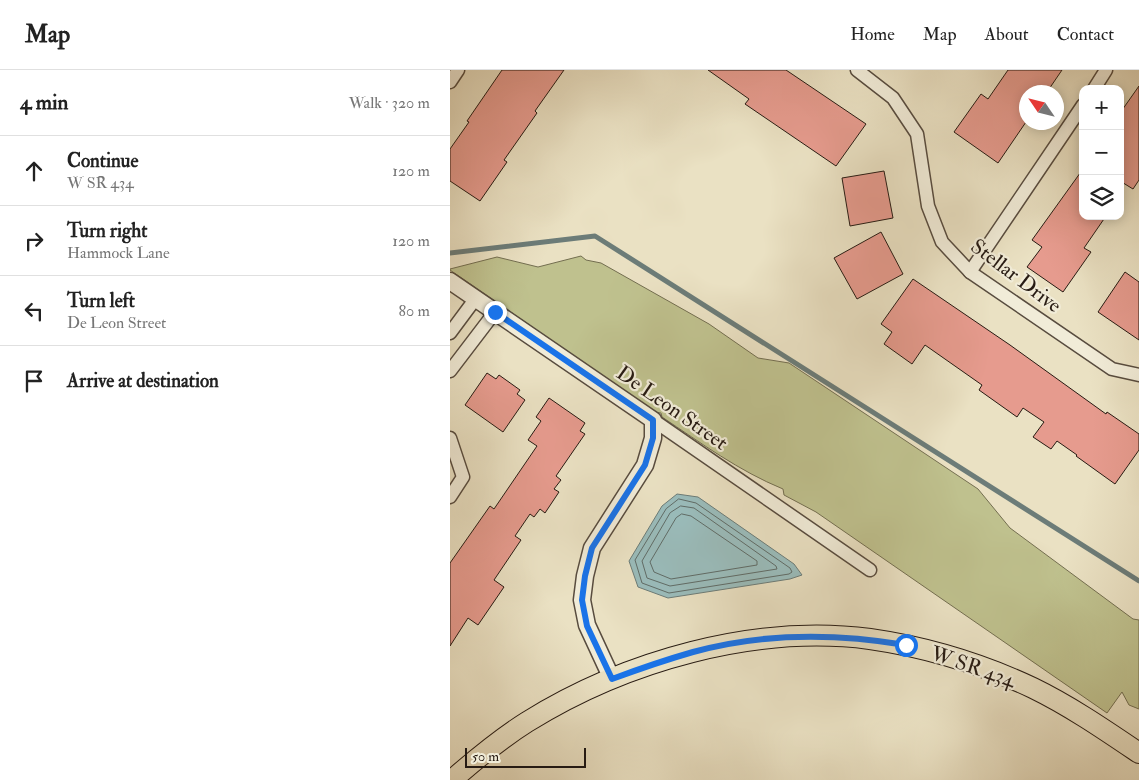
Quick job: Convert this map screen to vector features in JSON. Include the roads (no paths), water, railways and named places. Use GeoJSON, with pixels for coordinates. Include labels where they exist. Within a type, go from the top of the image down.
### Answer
{"type":"FeatureCollection","features":[{"type":"Feature","properties":{"kind":"main road","name":"W SR 434"},"geometry":{"type":"LineString","coordinates":[[452,780],[486,750],[526,722],[568,699],[612,679],[694,652],[737,643],[795,637],[869,639],[906,645],[991,670],[1032,688],[1100,726],[1139,753]]}},
{"type":"Feature","properties":{"kind":"street"},"geometry":{"type":"LineString","coordinates":[[450,82],[458,70]]}},
{"type":"Feature","properties":{"kind":"street","name":"Stellar Drive"},"geometry":{"type":"LineString","coordinates":[[858,70],[893,98],[917,134],[928,206],[942,242],[970,272],[1112,369],[1139,375]]}},
{"type":"Feature","properties":{"kind":"street"},"geometry":{"type":"LineString","coordinates":[[1097,85],[1106,70]]}},
{"type":"Feature","properties":{"kind":"street"},"geometry":{"type":"LineString","coordinates":[[970,272],[1079,111]]}},
{"type":"Feature","properties":{"kind":"street","name":"De Leon Street"},"geometry":{"type":"LineString","coordinates":[[450,280],[870,570]]}},
{"type":"Feature","properties":{"kind":"street"},"geometry":{"type":"LineString","coordinates":[[450,333],[476,298]]}},
{"type":"Feature","properties":{"kind":"street"},"geometry":{"type":"LineString","coordinates":[[452,366],[495,312]]}},
{"type":"Feature","properties":{"kind":"street"},"geometry":{"type":"LineString","coordinates":[[612,679],[587,626],[582,600],[585,576],[592,548],[645,465],[653,438],[653,420]]}},
{"type":"Feature","properties":{"kind":"street"},"geometry":{"type":"LineString","coordinates":[[450,438],[463,477],[450,497]]}},
{"type":"Feature","properties":{"kind":"water"},"geometry":{"type":"Polygon","coordinates":[[[677,494],[698,497],[794,564],[802,575],[790,579],[668,598],[638,587],[629,561],[662,506],[677,494]]]}},
{"type":"Feature","properties":{"kind":"waterway"},"geometry":{"type":"LineString","coordinates":[[450,253],[595,236],[1139,581]]}}]}
